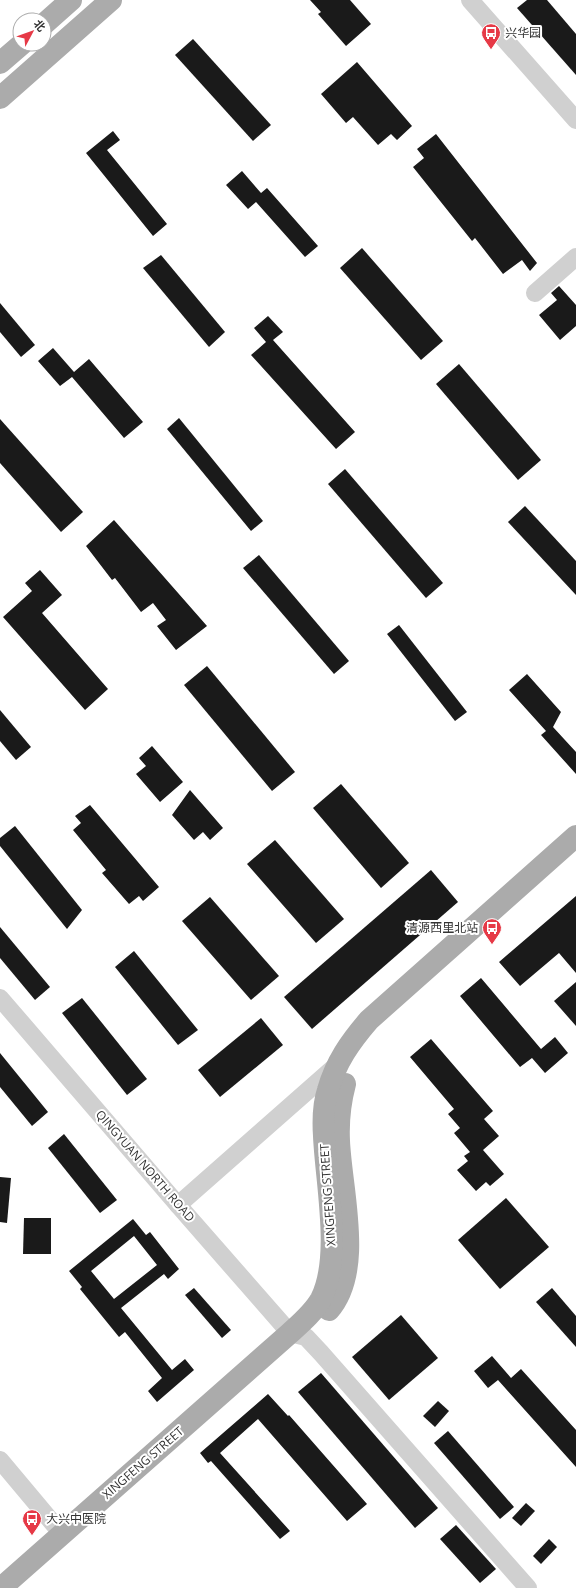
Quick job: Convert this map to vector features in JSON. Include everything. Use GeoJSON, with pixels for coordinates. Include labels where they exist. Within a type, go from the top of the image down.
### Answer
{"type":"FeatureCollection","features":[{"type":"Feature","properties":{"kind":"main road"},"geometry":{"type":"LineString","coordinates":[[52,17],[71,0]]}},
{"type":"Feature","properties":{"kind":"main road"},"geometry":{"type":"LineString","coordinates":[[0,98],[111,0]]}},
{"type":"Feature","properties":{"kind":"main road"},"geometry":{"type":"LineString","coordinates":[[0,63],[13,52]]}},
{"type":"Feature","properties":{"kind":"main road","name":"XINGFENG STREET"},"geometry":{"type":"LineString","coordinates":[[22,1588],[298,1335],[306,1318],[321,1299],[328,1280],[332,1244],[323,1120],[327,1091],[338,1064],[350,1042],[369,1020],[576,836]]}},
{"type":"Feature","properties":{"kind":"main road","name":"XINGFENG STREET"},"geometry":{"type":"LineString","coordinates":[[1,1588],[62,1534],[336,1302],[344,1279],[349,1248],[339,1141],[340,1102],[355,1056],[370,1036],[576,855]]}},
{"type":"Feature","properties":{"kind":"street"},"geometry":{"type":"LineString","coordinates":[[470,0],[576,120]]}},
{"type":"Feature","properties":{"kind":"street"},"geometry":{"type":"LineString","coordinates":[[535,293],[576,257]]}},
{"type":"Feature","properties":{"kind":"street","name":"QINGYUAN NORTH ROAD"},"geometry":{"type":"LineString","coordinates":[[0,998],[178,1205],[528,1588]]}},
{"type":"Feature","properties":{"kind":"street"},"geometry":{"type":"LineString","coordinates":[[178,1205],[338,1064]]}},
{"type":"Feature","properties":{"kind":"street"},"geometry":{"type":"LineString","coordinates":[[0,1460],[62,1534]]}},
{"type":"Feature","properties":{"kind":"building"},"geometry":{"type":"Polygon","coordinates":[[[310,0],[350,0],[371,24],[346,46],[318,14],[321,12],[310,0]]]}},
{"type":"Feature","properties":{"kind":"building"},"geometry":{"type":"Polygon","coordinates":[[[527,0],[547,0],[576,34],[576,75],[517,8],[527,0]]]}},
{"type":"Feature","properties":{"kind":"building"},"geometry":{"type":"Polygon","coordinates":[[[193,39],[271,125],[253,141],[175,55],[193,39]]]}},
{"type":"Feature","properties":{"kind":"building"},"geometry":{"type":"Polygon","coordinates":[[[357,62],[412,126],[397,140],[391,134],[378,145],[353,117],[346,123],[321,94],[357,62]]]}},
{"type":"Feature","properties":{"kind":"building"},"geometry":{"type":"Polygon","coordinates":[[[113,131],[120,140],[107,150],[167,224],[153,236],[86,153],[113,131]]]}},
{"type":"Feature","properties":{"kind":"building"},"geometry":{"type":"Polygon","coordinates":[[[436,134],[537,263],[530,271],[522,260],[503,274],[475,238],[472,241],[413,167],[424,158],[417,149],[436,134]]]}},
{"type":"Feature","properties":{"kind":"building"},"geometry":{"type":"Polygon","coordinates":[[[242,171],[261,193],[267,188],[318,246],[305,257],[256,202],[248,209],[226,185],[242,171]]]}},
{"type":"Feature","properties":{"kind":"building"},"geometry":{"type":"Polygon","coordinates":[[[362,248],[443,341],[421,360],[340,268],[362,248]]]}},
{"type":"Feature","properties":{"kind":"building"},"geometry":{"type":"Polygon","coordinates":[[[161,255],[225,332],[209,347],[143,268],[161,255]]]}},
{"type":"Feature","properties":{"kind":"building"},"geometry":{"type":"Polygon","coordinates":[[[559,286],[576,305],[576,326],[560,340],[539,315],[557,300],[551,293],[559,286]]]}},
{"type":"Feature","properties":{"kind":"building"},"geometry":{"type":"Polygon","coordinates":[[[0,303],[35,345],[21,357],[0,332],[0,303]]]}},
{"type":"Feature","properties":{"kind":"building"},"geometry":{"type":"Polygon","coordinates":[[[268,316],[283,332],[273,340],[355,432],[336,449],[251,355],[266,342],[254,328],[268,316]]]}},
{"type":"Feature","properties":{"kind":"building"},"geometry":{"type":"Polygon","coordinates":[[[53,348],[74,372],[89,359],[143,422],[124,438],[72,377],[60,386],[38,361],[53,348]]]}},
{"type":"Feature","properties":{"kind":"building"},"geometry":{"type":"Polygon","coordinates":[[[459,364],[541,460],[518,480],[436,384],[459,364]]]}},
{"type":"Feature","properties":{"kind":"building"},"geometry":{"type":"Polygon","coordinates":[[[179,418],[263,521],[251,531],[167,429],[179,418]]]}},
{"type":"Feature","properties":{"kind":"building"},"geometry":{"type":"Polygon","coordinates":[[[0,419],[83,512],[61,532],[0,463],[0,419]]]}},
{"type":"Feature","properties":{"kind":"building"},"geometry":{"type":"Polygon","coordinates":[[[345,469],[443,583],[426,598],[328,484],[345,469]]]}},
{"type":"Feature","properties":{"kind":"building"},"geometry":{"type":"Polygon","coordinates":[[[525,506],[576,561],[576,595],[508,522],[525,506]]]}},
{"type":"Feature","properties":{"kind":"building"},"geometry":{"type":"Polygon","coordinates":[[[114,520],[207,626],[176,650],[157,626],[166,620],[153,603],[141,612],[115,578],[112,580],[86,546],[114,520]]]}},
{"type":"Feature","properties":{"kind":"building"},"geometry":{"type":"Polygon","coordinates":[[[259,555],[349,661],[334,674],[243,568],[259,555]]]}},
{"type":"Feature","properties":{"kind":"building"},"geometry":{"type":"Polygon","coordinates":[[[40,570],[62,595],[42,613],[108,689],[85,710],[3,617],[32,591],[25,583],[40,570]]]}},
{"type":"Feature","properties":{"kind":"building"},"geometry":{"type":"Polygon","coordinates":[[[399,625],[467,712],[455,721],[387,634],[399,625]]]}},
{"type":"Feature","properties":{"kind":"building"},"geometry":{"type":"Polygon","coordinates":[[[207,666],[295,772],[272,791],[184,685],[207,666]]]}},
{"type":"Feature","properties":{"kind":"building"},"geometry":{"type":"Polygon","coordinates":[[[527,674],[561,712],[553,727],[576,752],[576,774],[541,735],[546,731],[509,690],[527,674]]]}},
{"type":"Feature","properties":{"kind":"building"},"geometry":{"type":"Polygon","coordinates":[[[0,710],[31,747],[16,760],[0,741],[0,710]]]}},
{"type":"Feature","properties":{"kind":"building"},"geometry":{"type":"Polygon","coordinates":[[[152,746],[183,782],[160,802],[136,774],[146,766],[139,758],[152,746]]]}},
{"type":"Feature","properties":{"kind":"building"},"geometry":{"type":"Polygon","coordinates":[[[341,784],[409,863],[381,888],[313,808],[341,784]]]}},
{"type":"Feature","properties":{"kind":"building"},"geometry":{"type":"Polygon","coordinates":[[[190,790],[223,828],[210,840],[203,832],[194,840],[172,815],[190,790]]]}},
{"type":"Feature","properties":{"kind":"building"},"geometry":{"type":"Polygon","coordinates":[[[90,805],[159,887],[143,901],[139,896],[129,904],[102,873],[106,870],[73,830],[81,823],[75,816],[90,805]]]}},
{"type":"Feature","properties":{"kind":"building"},"geometry":{"type":"Polygon","coordinates":[[[15,826],[82,910],[67,929],[0,846],[0,838],[15,826]]]}},
{"type":"Feature","properties":{"kind":"building"},"geometry":{"type":"Polygon","coordinates":[[[275,840],[344,919],[316,943],[247,864],[275,840]]]}},
{"type":"Feature","properties":{"kind":"building"},"geometry":{"type":"Polygon","coordinates":[[[431,870],[458,902],[312,1029],[284,997],[431,870]]]}},
{"type":"Feature","properties":{"kind":"building"},"geometry":{"type":"Polygon","coordinates":[[[576,896],[576,973],[559,953],[520,986],[499,962],[576,896]]]}},
{"type":"Feature","properties":{"kind":"building"},"geometry":{"type":"Polygon","coordinates":[[[210,897],[279,976],[251,1000],[182,921],[210,897]]]}},
{"type":"Feature","properties":{"kind":"building"},"geometry":{"type":"Polygon","coordinates":[[[0,927],[50,987],[35,1000],[0,958],[0,927]]]}},
{"type":"Feature","properties":{"kind":"building"},"geometry":{"type":"Polygon","coordinates":[[[134,951],[198,1030],[178,1045],[115,967],[134,951]]]}},
{"type":"Feature","properties":{"kind":"building"},"geometry":{"type":"Polygon","coordinates":[[[481,978],[541,1049],[555,1037],[568,1053],[545,1073],[532,1058],[520,1067],[460,996],[481,978]]]}},
{"type":"Feature","properties":{"kind":"building"},"geometry":{"type":"Polygon","coordinates":[[[576,982],[576,1026],[554,1001],[576,982]]]}},
{"type":"Feature","properties":{"kind":"building"},"geometry":{"type":"Polygon","coordinates":[[[82,998],[147,1079],[127,1095],[62,1013],[82,998]]]}},
{"type":"Feature","properties":{"kind":"building"},"geometry":{"type":"Polygon","coordinates":[[[261,1018],[283,1045],[220,1097],[198,1070],[261,1018]]]}},
{"type":"Feature","properties":{"kind":"building"},"geometry":{"type":"Polygon","coordinates":[[[431,1039],[493,1111],[484,1119],[499,1136],[483,1150],[504,1174],[490,1186],[486,1182],[476,1191],[457,1170],[468,1161],[464,1156],[470,1152],[454,1133],[460,1128],[448,1114],[454,1109],[410,1057],[431,1039]]]}},
{"type":"Feature","properties":{"kind":"building"},"geometry":{"type":"Polygon","coordinates":[[[0,1053],[48,1112],[32,1126],[0,1087],[0,1053]]]}},
{"type":"Feature","properties":{"kind":"building"},"geometry":{"type":"Polygon","coordinates":[[[64,1134],[117,1200],[100,1213],[48,1148],[64,1134]]]}},
{"type":"Feature","properties":{"kind":"building"},"geometry":{"type":"Polygon","coordinates":[[[0,1177],[11,1178],[7,1223],[0,1222],[0,1177]]]}},
{"type":"Feature","properties":{"kind":"building"},"geometry":{"type":"Polygon","coordinates":[[[506,1198],[549,1247],[500,1289],[458,1240],[506,1198]]]}},
{"type":"Feature","properties":{"kind":"building"},"geometry":{"type":"Polygon","coordinates":[[[24,1218],[51,1218],[51,1254],[23,1254],[24,1218]]]}},
{"type":"Feature","properties":{"kind":"building"},"geometry":{"type":"Polygon","coordinates":[[[133,1219],[146,1235],[150,1232],[179,1269],[168,1279],[164,1274],[121,1308],[172,1370],[185,1359],[194,1370],[157,1402],[148,1391],[162,1378],[125,1332],[119,1337],[80,1289],[82,1287],[69,1271],[133,1219]],[[134,1236],[91,1271],[114,1299],[157,1265],[134,1236]]]}},
{"type":"Feature","properties":{"kind":"building"},"geometry":{"type":"Polygon","coordinates":[[[194,1288],[231,1330],[222,1338],[185,1295],[194,1288]]]}},
{"type":"Feature","properties":{"kind":"building"},"geometry":{"type":"Polygon","coordinates":[[[552,1288],[576,1316],[576,1347],[536,1302],[552,1288]]]}},
{"type":"Feature","properties":{"kind":"building"},"geometry":{"type":"Polygon","coordinates":[[[401,1315],[438,1358],[389,1400],[352,1357],[401,1315]]]}},
{"type":"Feature","properties":{"kind":"building"},"geometry":{"type":"Polygon","coordinates":[[[492,1356],[511,1378],[521,1369],[576,1430],[576,1467],[498,1380],[488,1388],[474,1371],[492,1356]]]}},
{"type":"Feature","properties":{"kind":"building"},"geometry":{"type":"Polygon","coordinates":[[[321,1373],[438,1508],[415,1528],[298,1392],[321,1373]]]}},
{"type":"Feature","properties":{"kind":"building"},"geometry":{"type":"Polygon","coordinates":[[[268,1394],[288,1416],[289,1415],[367,1504],[347,1521],[258,1419],[220,1453],[290,1531],[280,1539],[211,1461],[208,1463],[200,1453],[268,1394]]]}},
{"type":"Feature","properties":{"kind":"building"},"geometry":{"type":"Polygon","coordinates":[[[438,1401],[449,1411],[435,1427],[423,1416],[438,1401]]]}},
{"type":"Feature","properties":{"kind":"building"},"geometry":{"type":"Polygon","coordinates":[[[448,1431],[514,1507],[500,1519],[434,1443],[448,1431]]]}},
{"type":"Feature","properties":{"kind":"building"},"geometry":{"type":"Polygon","coordinates":[[[526,1503],[535,1511],[521,1526],[512,1518],[526,1503]]]}},
{"type":"Feature","properties":{"kind":"building"},"geometry":{"type":"Polygon","coordinates":[[[456,1525],[496,1569],[480,1583],[440,1539],[456,1525]]]}},
{"type":"Feature","properties":{"kind":"building"},"geometry":{"type":"Polygon","coordinates":[[[549,1539],[557,1547],[541,1564],[533,1556],[549,1539]]]}},
{"type":"Feature","properties":{"kind":"place","name":"兴华园"},"geometry":{"type":"Point","coordinates":[491,50]}},
{"type":"Feature","properties":{"kind":"place","name":"清源西里北站"},"geometry":{"type":"Point","coordinates":[492,945]}},
{"type":"Feature","properties":{"kind":"place","name":"大兴中医院"},"geometry":{"type":"Point","coordinates":[32,1536]}}]}
